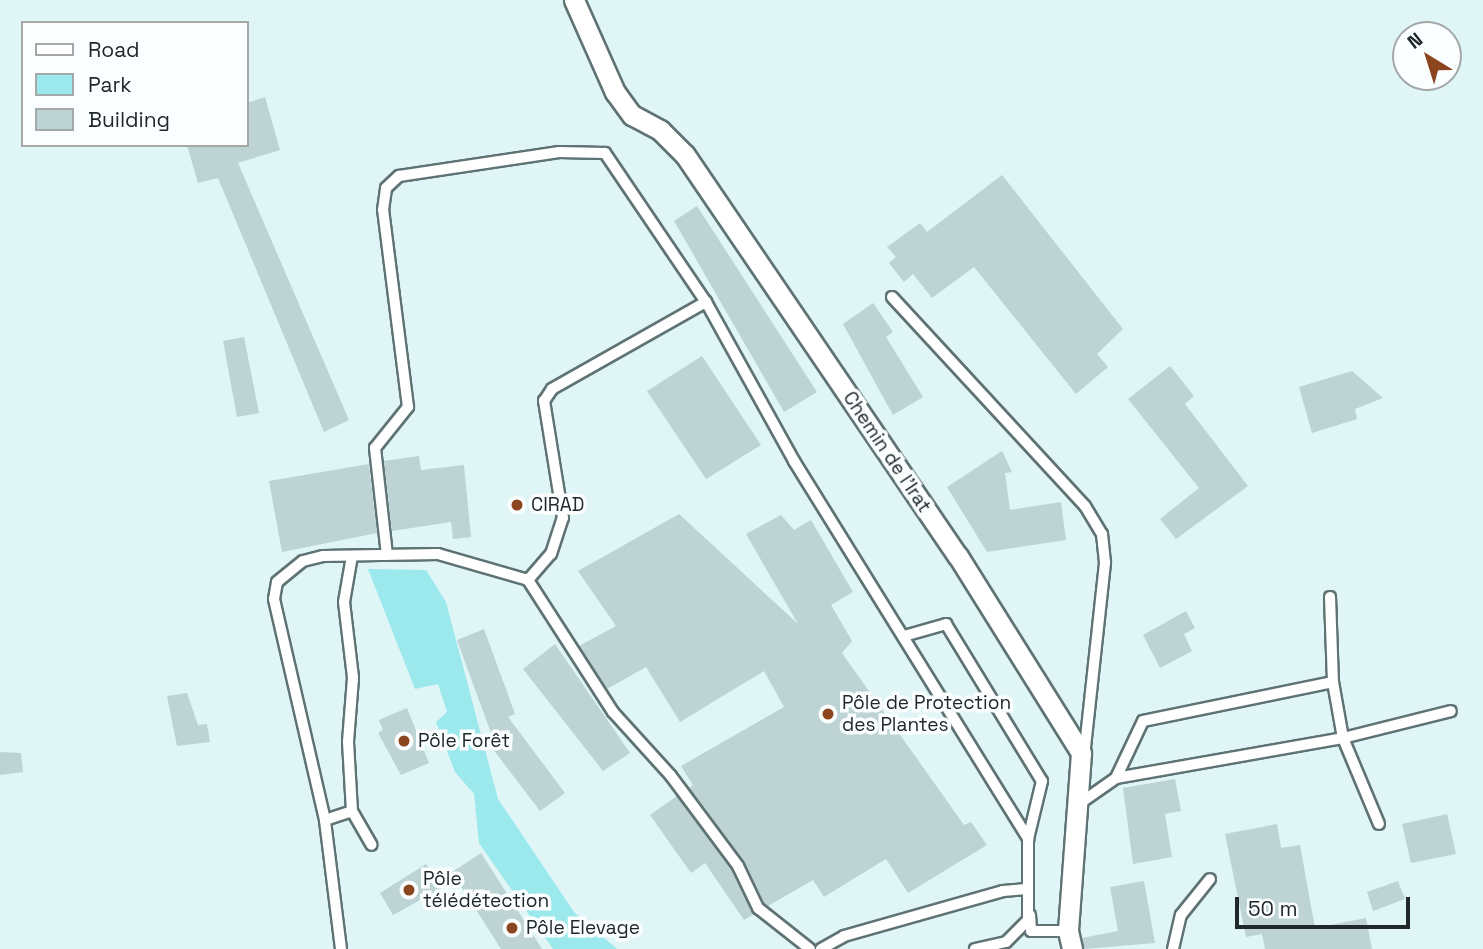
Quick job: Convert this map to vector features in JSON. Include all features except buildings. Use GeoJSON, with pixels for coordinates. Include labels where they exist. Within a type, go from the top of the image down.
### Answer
{"type":"FeatureCollection","features":[{"type":"Feature","properties":{"kind":"street","name":"Chemin de l'Irat"},"geometry":{"type":"LineString","coordinates":[[574,0],[615,92],[632,115],[660,130],[685,155],[1059,711],[1081,753],[1070,940]]}},
{"type":"Feature","properties":{"kind":"lane"},"geometry":{"type":"LineString","coordinates":[[387,555],[374,448],[408,407],[383,210],[386,188],[399,176],[559,152],[605,153],[706,302],[794,461],[1028,839]]}},
{"type":"Feature","properties":{"kind":"lane"},"geometry":{"type":"LineString","coordinates":[[892,297],[1085,506],[1102,534],[1105,563],[1078,804]]}},
{"type":"Feature","properties":{"kind":"lane"},"geometry":{"type":"LineString","coordinates":[[528,580],[551,554],[563,518],[544,401],[552,389],[706,302]]}},
{"type":"Feature","properties":{"kind":"lane"},"geometry":{"type":"LineString","coordinates":[[341,949],[325,820],[274,599],[277,582],[296,564],[352,556],[387,555],[468,559],[528,580],[613,712],[671,776],[738,866],[758,908],[810,949]]}},
{"type":"Feature","properties":{"kind":"lane"},"geometry":{"type":"LineString","coordinates":[[352,556],[344,602],[353,678],[348,742],[352,811],[372,845]]}},
{"type":"Feature","properties":{"kind":"lane"},"geometry":{"type":"LineString","coordinates":[[1330,597],[1333,682],[1343,737],[1379,824]]}},
{"type":"Feature","properties":{"kind":"lane"},"geometry":{"type":"LineString","coordinates":[[904,636],[941,624],[953,632],[1042,781],[1028,839],[1028,920],[1017,934],[975,949]]}},
{"type":"Feature","properties":{"kind":"lane"},"geometry":{"type":"LineString","coordinates":[[1116,778],[1143,721],[1333,682]]}},
{"type":"Feature","properties":{"kind":"lane"},"geometry":{"type":"LineString","coordinates":[[1078,804],[1116,778],[1343,737],[1451,710]]}},
{"type":"Feature","properties":{"kind":"lane"},"geometry":{"type":"LineString","coordinates":[[325,820],[352,811]]}},
{"type":"Feature","properties":{"kind":"lane"},"geometry":{"type":"LineString","coordinates":[[1174,949],[1181,915],[1210,879]]}},
{"type":"Feature","properties":{"kind":"lane"},"geometry":{"type":"LineString","coordinates":[[1027,889],[1031,930],[1070,940]]}},
{"type":"Feature","properties":{"kind":"lane"},"geometry":{"type":"LineString","coordinates":[[821,949],[844,936],[1003,891],[1027,889]]}},
{"type":"Feature","properties":{"kind":"lane"},"geometry":{"type":"LineString","coordinates":[[844,936],[844,949]]}},
{"type":"Feature","properties":{"kind":"green space"},"geometry":{"type":"Polygon","coordinates":[[[368,569],[426,570],[446,602],[498,799],[574,912],[617,949],[553,949],[479,843],[474,794],[455,772],[436,722],[447,712],[438,684],[415,689],[368,569]]]}},
{"type":"Feature","properties":{"kind":"place","name":"CIRAD"},"geometry":{"type":"Point","coordinates":[517,505]}},
{"type":"Feature","properties":{"kind":"place","name":"Pôle de Protection des Plantes"},"geometry":{"type":"Point","coordinates":[828,714]}},
{"type":"Feature","properties":{"kind":"place","name":"Pôle Forêt"},"geometry":{"type":"Point","coordinates":[404,741]}},
{"type":"Feature","properties":{"kind":"place","name":"Pôle télédétection"},"geometry":{"type":"Point","coordinates":[409,890]}},
{"type":"Feature","properties":{"kind":"place","name":"Pôle Elevage"},"geometry":{"type":"Point","coordinates":[512,928]}}]}
